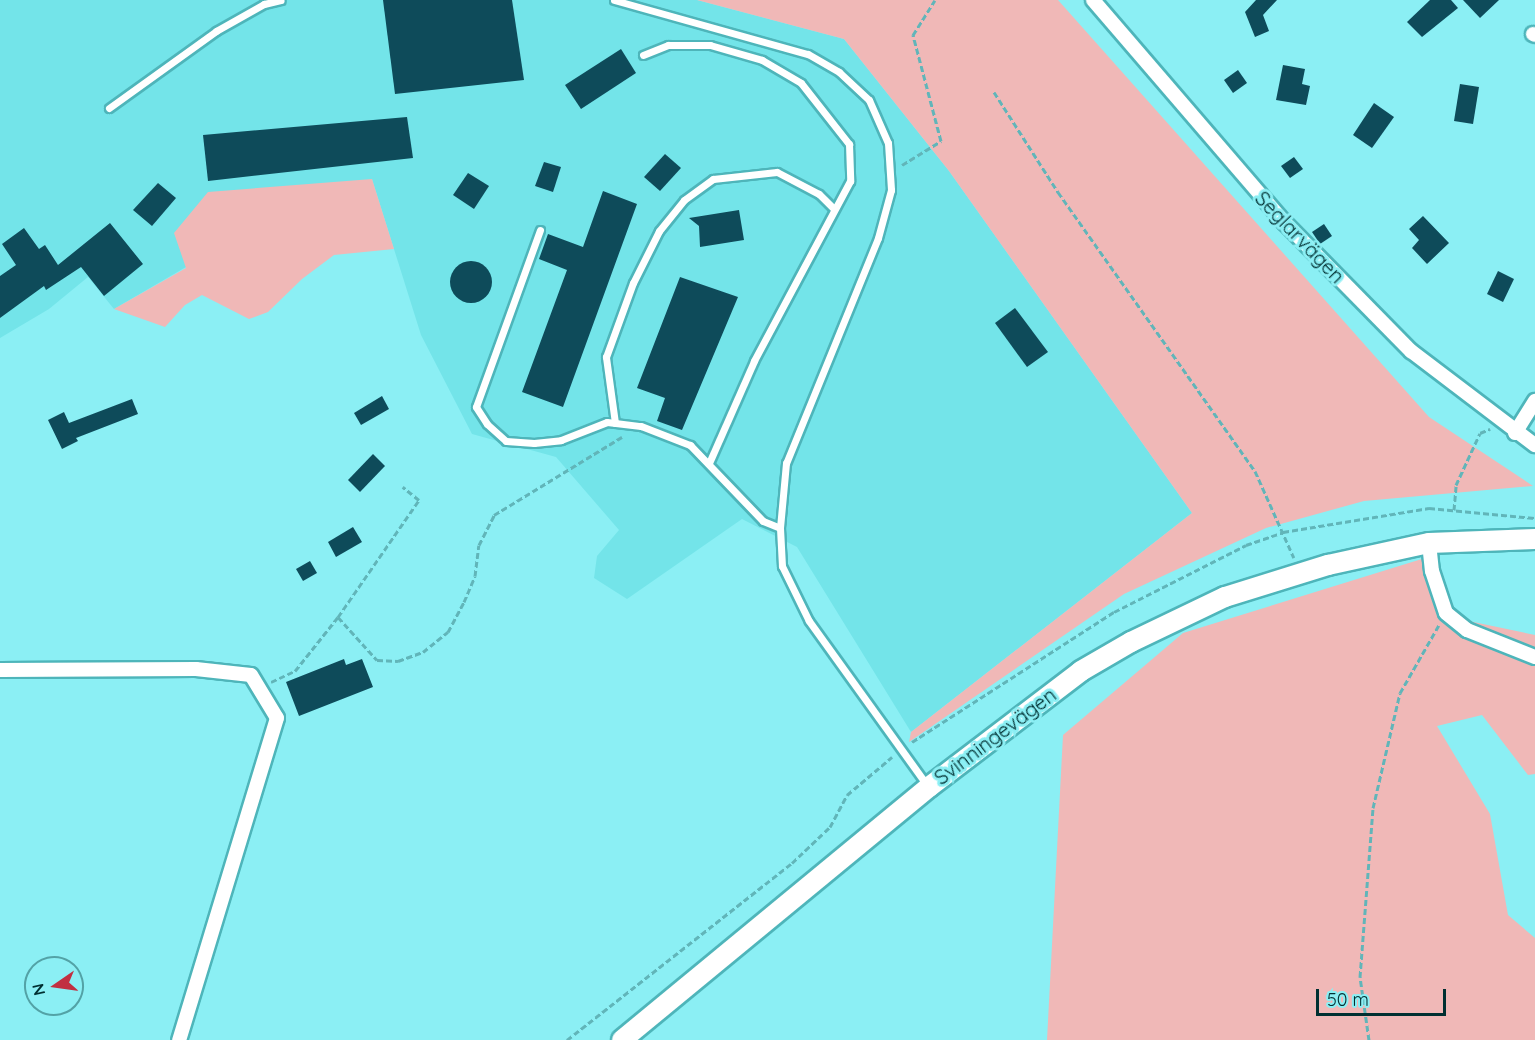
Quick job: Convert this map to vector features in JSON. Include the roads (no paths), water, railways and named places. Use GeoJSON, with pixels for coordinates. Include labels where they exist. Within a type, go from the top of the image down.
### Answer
{"type":"FeatureCollection","features":[{"type":"Feature","properties":{"kind":"main road","name":"Svinningevägen"},"geometry":{"type":"LineString","coordinates":[[622,1040],[928,787],[1081,671],[1131,642],[1225,597],[1301,572],[1429,543],[1535,540]]}},
{"type":"Feature","properties":{"kind":"street","name":"Seglarvägen"},"geometry":{"type":"LineString","coordinates":[[1093,0],[1285,223],[1411,351],[1515,433],[1535,445]]}},
{"type":"Feature","properties":{"kind":"street"},"geometry":{"type":"LineString","coordinates":[[1515,433],[1535,401]]}},
{"type":"Feature","properties":{"kind":"street"},"geometry":{"type":"LineString","coordinates":[[1429,543],[1432,571],[1446,613],[1467,630],[1535,657]]}},
{"type":"Feature","properties":{"kind":"street"},"geometry":{"type":"LineString","coordinates":[[0,670],[196,669],[251,675],[277,718],[179,1040]]}},
{"type":"Feature","properties":{"kind":"lane"},"geometry":{"type":"LineString","coordinates":[[109,108],[216,31],[264,4],[281,0]]}},
{"type":"Feature","properties":{"kind":"lane"},"geometry":{"type":"LineString","coordinates":[[614,0],[808,54],[839,72],[869,100],[888,143],[891,190],[878,238],[786,463],[780,528],[782,566],[810,621],[928,787]]}},
{"type":"Feature","properties":{"kind":"lane"},"geometry":{"type":"LineString","coordinates":[[643,55],[668,45],[710,45],[762,60],[801,83],[849,144],[850,180],[754,361],[709,464]]}},
{"type":"Feature","properties":{"kind":"lane"},"geometry":{"type":"LineString","coordinates":[[615,423],[606,357],[633,283],[659,231],[684,200],[713,179],[777,172],[819,194],[834,209]]}},
{"type":"Feature","properties":{"kind":"lane"},"geometry":{"type":"LineString","coordinates":[[540,230],[476,407],[487,424],[506,441],[534,443],[561,440],[607,422],[641,426],[690,445],[763,522],[780,528]]}}]}
